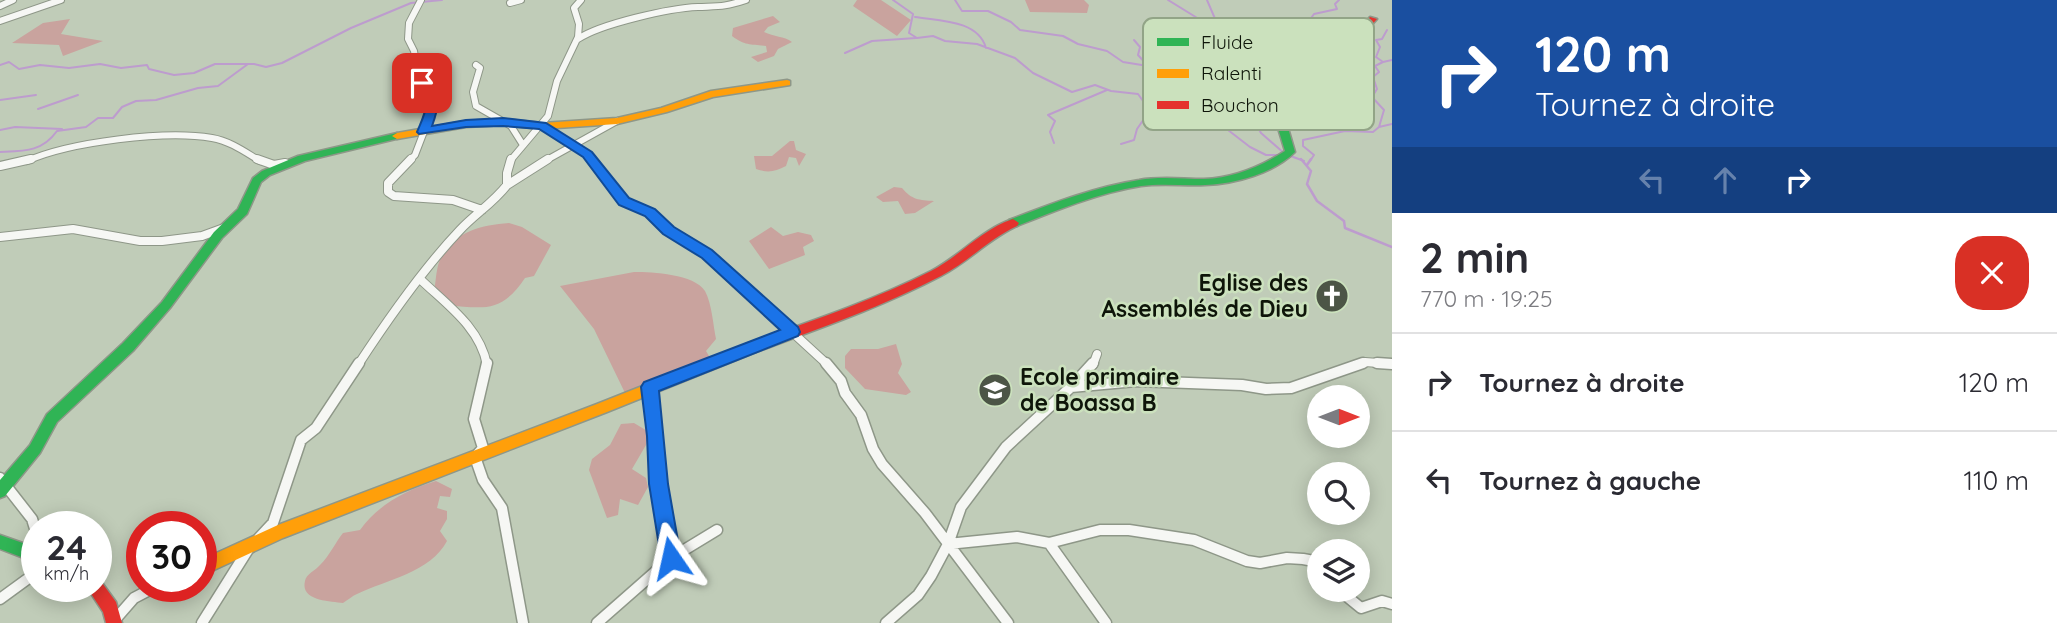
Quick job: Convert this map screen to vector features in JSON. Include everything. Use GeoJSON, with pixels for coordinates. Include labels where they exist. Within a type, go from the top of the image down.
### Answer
{"type":"FeatureCollection","features":[{"type":"Feature","properties":{"kind":"street"},"geometry":{"type":"LineString","coordinates":[[0,6],[13,0]]}},
{"type":"Feature","properties":{"kind":"street"},"geometry":{"type":"LineString","coordinates":[[0,21],[61,0]]}},
{"type":"Feature","properties":{"kind":"street"},"geometry":{"type":"LineString","coordinates":[[421,0],[407,31],[418,74],[433,98],[432,115],[415,155],[388,183],[388,191],[394,196],[453,200],[482,210]]}},
{"type":"Feature","properties":{"kind":"street"},"geometry":{"type":"LineString","coordinates":[[510,3],[521,0]]}},
{"type":"Feature","properties":{"kind":"street"},"geometry":{"type":"LineString","coordinates":[[578,39],[588,32],[639,18],[698,7],[721,8],[746,0]]}},
{"type":"Feature","properties":{"kind":"street"},"geometry":{"type":"LineString","coordinates":[[507,186],[509,160],[542,126],[550,109],[555,85],[578,39],[580,26],[574,8],[577,2]]}},
{"type":"Feature","properties":{"kind":"street"},"geometry":{"type":"LineString","coordinates":[[476,65],[480,68],[473,92],[476,106],[520,136],[523,145]]}},
{"type":"Feature","properties":{"kind":"street"},"geometry":{"type":"LineString","coordinates":[[0,166],[24,162],[52,150],[92,143],[184,135],[214,138],[231,144],[264,163],[274,165],[366,141],[466,124],[503,122],[542,126],[617,121],[664,110],[711,94],[787,83]]}},
{"type":"Feature","properties":{"kind":"street"},"geometry":{"type":"LineString","coordinates":[[202,623],[249,548],[273,523],[302,440],[316,428],[360,360],[420,278],[461,229],[492,204],[507,186],[572,144],[617,121]]}},
{"type":"Feature","properties":{"kind":"street"},"geometry":{"type":"LineString","coordinates":[[542,126],[572,144],[596,163],[616,194],[624,201],[650,213],[668,230],[707,254],[716,265],[751,291],[814,350],[841,381],[845,393],[861,415],[873,449],[882,464],[1008,623]]}},
{"type":"Feature","properties":{"kind":"street"},"geometry":{"type":"LineString","coordinates":[[217,561],[274,534],[475,457],[502,444],[880,300],[960,260],[991,232],[1018,221],[1118,188],[1157,181],[1209,182],[1252,173],[1279,162],[1290,152],[1284,130]]}},
{"type":"Feature","properties":{"kind":"street"},"geometry":{"type":"LineString","coordinates":[[25,511],[2,485],[35,449],[52,418],[152,321],[224,228],[243,211],[264,163]]}},
{"type":"Feature","properties":{"kind":"street"},"geometry":{"type":"LineString","coordinates":[[257,180],[285,163]]}},
{"type":"Feature","properties":{"kind":"street"},"geometry":{"type":"LineString","coordinates":[[0,237],[73,229],[140,241],[162,241],[202,236],[224,228]]}},
{"type":"Feature","properties":{"kind":"street"},"geometry":{"type":"LineString","coordinates":[[420,278],[472,329],[483,347],[486,370],[474,419],[483,448],[475,457]]}},
{"type":"Feature","properties":{"kind":"street"},"geometry":{"type":"LineString","coordinates":[[886,623],[918,595],[932,576],[948,544],[961,507],[1006,447],[1092,366],[1097,354]]}},
{"type":"Feature","properties":{"kind":"street"},"geometry":{"type":"LineString","coordinates":[[1071,387],[1136,381],[1266,389],[1291,388],[1364,362],[1392,364]]}},
{"type":"Feature","properties":{"kind":"street"},"geometry":{"type":"LineString","coordinates":[[650,387],[658,484],[671,558]]}},
{"type":"Feature","properties":{"kind":"street"},"geometry":{"type":"LineString","coordinates":[[475,457],[484,480],[502,508],[503,526],[523,623]]}},
{"type":"Feature","properties":{"kind":"street"},"geometry":{"type":"LineString","coordinates":[[597,623],[671,558],[717,530]]}},
{"type":"Feature","properties":{"kind":"street"},"geometry":{"type":"LineString","coordinates":[[948,544],[1017,537],[1049,543],[1100,530],[1129,530],[1194,540],[1247,561],[1260,563],[1287,558],[1307,560]]}},
{"type":"Feature","properties":{"kind":"street"},"geometry":{"type":"LineString","coordinates":[[0,542],[21,550]]}},
{"type":"Feature","properties":{"kind":"street"},"geometry":{"type":"LineString","coordinates":[[1049,543],[1107,623]]}},
{"type":"Feature","properties":{"kind":"street"},"geometry":{"type":"LineString","coordinates":[[0,600],[21,584]]}},
{"type":"Feature","properties":{"kind":"street"},"geometry":{"type":"LineString","coordinates":[[1351,602],[1361,608],[1382,601],[1392,604]]}},
{"type":"Feature","properties":{"kind":"street"},"geometry":{"type":"LineString","coordinates":[[106,602],[110,608],[109,623]]}},
{"type":"Feature","properties":{"kind":"street"},"geometry":{"type":"LineString","coordinates":[[109,623],[130,602]]}},
{"type":"Feature","properties":{"kind":"shaded area"},"geometry":{"type":"Polygon","coordinates":[[[857,0],[881,0],[911,20],[897,36],[853,6],[857,0]]]}},
{"type":"Feature","properties":{"kind":"shaded area"},"geometry":{"type":"Polygon","coordinates":[[[1025,0],[1084,0],[1089,5],[1087,13],[1030,12],[1025,0]]]}},
{"type":"Feature","properties":{"kind":"shaded area"},"geometry":{"type":"Polygon","coordinates":[[[773,16],[780,22],[768,27],[764,32],[792,42],[778,49],[774,56],[758,62],[751,57],[767,52],[766,46],[741,42],[732,36],[733,28],[773,16]]]}},
{"type":"Feature","properties":{"kind":"shaded area"},"geometry":{"type":"Polygon","coordinates":[[[70,19],[61,34],[103,41],[63,56],[59,45],[12,43],[43,23],[70,19]]]}},
{"type":"Feature","properties":{"kind":"shaded area"},"geometry":{"type":"Polygon","coordinates":[[[790,141],[794,141],[796,150],[806,154],[799,166],[796,158],[789,157],[786,166],[778,170],[756,169],[754,156],[772,156],[790,141]]]}},
{"type":"Feature","properties":{"kind":"shaded area"},"geometry":{"type":"Polygon","coordinates":[[[894,187],[902,188],[916,199],[934,201],[915,213],[905,214],[898,201],[883,202],[876,197],[894,187]]]}},
{"type":"Feature","properties":{"kind":"shaded area"},"geometry":{"type":"Polygon","coordinates":[[[509,223],[522,227],[551,245],[534,276],[525,278],[509,297],[492,306],[447,305],[434,292],[438,265],[447,249],[469,232],[509,223]]]}},
{"type":"Feature","properties":{"kind":"shaded area"},"geometry":{"type":"Polygon","coordinates":[[[771,227],[783,236],[798,232],[811,235],[814,241],[803,247],[805,255],[769,269],[749,241],[771,227]]]}},
{"type":"Feature","properties":{"kind":"shaded area"},"geometry":{"type":"Polygon","coordinates":[[[634,272],[683,278],[700,285],[711,308],[716,339],[706,351],[715,366],[626,395],[594,329],[560,286],[634,272]]]}},
{"type":"Feature","properties":{"kind":"shaded area"},"geometry":{"type":"Polygon","coordinates":[[[896,344],[902,364],[898,373],[911,392],[906,395],[865,389],[845,368],[845,356],[851,349],[878,349],[896,344]]]}},
{"type":"Feature","properties":{"kind":"shaded area"},"geometry":{"type":"Polygon","coordinates":[[[634,423],[649,432],[646,445],[632,469],[646,478],[648,487],[638,505],[620,499],[618,515],[607,518],[589,470],[592,459],[610,445],[621,424],[634,423]]]}},
{"type":"Feature","properties":{"kind":"shaded area"},"geometry":{"type":"Polygon","coordinates":[[[436,481],[452,489],[450,497],[440,496],[437,508],[447,511],[447,519],[440,531],[447,541],[440,552],[419,568],[355,595],[343,603],[317,599],[307,593],[305,588],[309,574],[324,561],[343,533],[360,530],[394,499],[436,481]]]}},
{"type":"Feature","properties":{"kind":"waterway"},"geometry":{"type":"LineString","coordinates":[[248,64],[266,67],[282,63],[351,28],[411,3],[442,0]]}},
{"type":"Feature","properties":{"kind":"waterway"},"geometry":{"type":"LineString","coordinates":[[893,0],[913,14],[909,33],[917,38],[933,36],[945,41],[986,47]]}},
{"type":"Feature","properties":{"kind":"waterway"},"geometry":{"type":"LineString","coordinates":[[955,0],[962,11],[988,11],[1011,22],[1020,30],[1063,36],[1078,44],[1107,51],[1123,62],[1143,65]]}},
{"type":"Feature","properties":{"kind":"waterway"},"geometry":{"type":"LineString","coordinates":[[1168,0],[1197,18]]}},
{"type":"Feature","properties":{"kind":"waterway"},"geometry":{"type":"LineString","coordinates":[[1207,0],[1215,18]]}},
{"type":"Feature","properties":{"kind":"waterway"},"geometry":{"type":"LineString","coordinates":[[1311,18],[1314,14],[1337,9],[1335,4],[1339,0]]}},
{"type":"Feature","properties":{"kind":"waterway"},"geometry":{"type":"LineString","coordinates":[[915,17],[967,27],[982,39],[986,47]]}},
{"type":"Feature","properties":{"kind":"waterway"},"geometry":{"type":"LineString","coordinates":[[1383,62],[1376,57],[1380,47],[1376,40],[1382,39],[1387,30]]}},
{"type":"Feature","properties":{"kind":"waterway"},"geometry":{"type":"LineString","coordinates":[[845,53],[872,41],[916,38]]}},
{"type":"Feature","properties":{"kind":"waterway"},"geometry":{"type":"LineString","coordinates":[[1134,40],[1140,47],[1138,55],[1143,60]]}},
{"type":"Feature","properties":{"kind":"waterway"},"geometry":{"type":"LineString","coordinates":[[986,47],[1015,58],[1033,73],[1072,92],[1095,85],[1111,91],[1138,94],[1143,101]]}},
{"type":"Feature","properties":{"kind":"waterway"},"geometry":{"type":"LineString","coordinates":[[1383,62],[1392,60]]}},
{"type":"Feature","properties":{"kind":"waterway"},"geometry":{"type":"LineString","coordinates":[[0,65],[9,62],[19,69],[40,65],[69,68],[100,64],[121,68],[147,65],[149,69],[174,75],[194,73],[215,64],[248,64]]}},
{"type":"Feature","properties":{"kind":"waterway"},"geometry":{"type":"LineString","coordinates":[[1374,76],[1379,72],[1375,66],[1383,62]]}},
{"type":"Feature","properties":{"kind":"waterway"},"geometry":{"type":"LineString","coordinates":[[0,152],[39,147],[57,131],[86,127],[98,118],[113,118],[122,107],[136,101],[156,100],[198,88],[218,86],[248,64]]}},
{"type":"Feature","properties":{"kind":"waterway"},"geometry":{"type":"LineString","coordinates":[[1374,80],[1377,89],[1374,94]]}},
{"type":"Feature","properties":{"kind":"waterway"},"geometry":{"type":"LineString","coordinates":[[1054,143],[1050,132],[1055,121],[1048,115],[1107,90]]}},
{"type":"Feature","properties":{"kind":"waterway"},"geometry":{"type":"LineString","coordinates":[[0,100],[36,95]]}},
{"type":"Feature","properties":{"kind":"waterway"},"geometry":{"type":"LineString","coordinates":[[38,109],[78,95]]}},
{"type":"Feature","properties":{"kind":"waterway"},"geometry":{"type":"LineString","coordinates":[[1374,99],[1384,110],[1379,127]]}},
{"type":"Feature","properties":{"kind":"waterway"},"geometry":{"type":"LineString","coordinates":[[1121,144],[1134,140],[1143,120]]}},
{"type":"Feature","properties":{"kind":"waterway"},"geometry":{"type":"LineString","coordinates":[[1379,127],[1392,124]]}},
{"type":"Feature","properties":{"kind":"waterway"},"geometry":{"type":"LineString","coordinates":[[0,130],[15,127],[62,129]]}},
{"type":"Feature","properties":{"kind":"waterway"},"geometry":{"type":"LineString","coordinates":[[1310,161],[1314,155],[1303,146],[1303,140],[1345,131],[1373,132],[1379,127]]}},
{"type":"Feature","properties":{"kind":"waterway"},"geometry":{"type":"LineString","coordinates":[[1228,130],[1250,147],[1266,155],[1282,155]]}},
{"type":"Feature","properties":{"kind":"waterway"},"geometry":{"type":"LineString","coordinates":[[1259,130],[1284,153]]}},
{"type":"Feature","properties":{"kind":"waterway"},"geometry":{"type":"LineString","coordinates":[[1288,155],[1302,160]]}},
{"type":"Feature","properties":{"kind":"waterway"},"geometry":{"type":"LineString","coordinates":[[1307,165],[1311,159]]}},
{"type":"Feature","properties":{"kind":"waterway"},"geometry":{"type":"LineString","coordinates":[[1302,160],[1311,171],[1307,184],[1317,201],[1344,221],[1345,228],[1392,247]]}},
{"type":"Feature","properties":{"kind":"traffic: fast"},"geometry":{"type":"LineString","coordinates":[[1013,223],[1103,191],[1140,183],[1205,182],[1239,177],[1271,164],[1290,152],[1284,130]]}},
{"type":"Feature","properties":{"kind":"traffic: fast"},"geometry":{"type":"LineString","coordinates":[[0,491],[35,449],[52,418],[128,347],[166,305],[218,235],[243,211],[257,180],[266,173],[302,158],[397,136]]}},
{"type":"Feature","properties":{"kind":"traffic: fast"},"geometry":{"type":"LineString","coordinates":[[0,542],[21,550]]}},
{"type":"Feature","properties":{"kind":"traffic: slow"},"geometry":{"type":"LineString","coordinates":[[397,136],[466,124],[503,122],[542,126],[617,121],[664,110],[711,94],[787,83]]}},
{"type":"Feature","properties":{"kind":"traffic: slow"},"geometry":{"type":"LineString","coordinates":[[217,562],[278,532],[751,348]]}},
{"type":"Feature","properties":{"kind":"traffic: jam"},"geometry":{"type":"LineString","coordinates":[[751,348],[914,284],[947,267],[992,234],[1013,223]]}},
{"type":"Feature","properties":{"kind":"traffic: jam"},"geometry":{"type":"LineString","coordinates":[[106,602],[114,623]]}},
{"type":"Feature","properties":{"kind":"place","name":"Eglise des Assemblés de Dieu"},"geometry":{"type":"Point","coordinates":[1332,296]}},
{"type":"Feature","properties":{"kind":"place","name":"Ecole primaire de Boassa B"},"geometry":{"type":"Point","coordinates":[995,390]}},
{"type":"Feature","properties":{"kind":"route"},"geometry":{"type":"LineString","coordinates":[[422,83],[433,98],[432,115],[423,132],[466,124],[503,122],[542,126],[588,155],[624,201],[650,213],[668,230],[707,254],[716,265],[751,291],[792,332],[650,387],[658,484],[671,558]]}}]}
